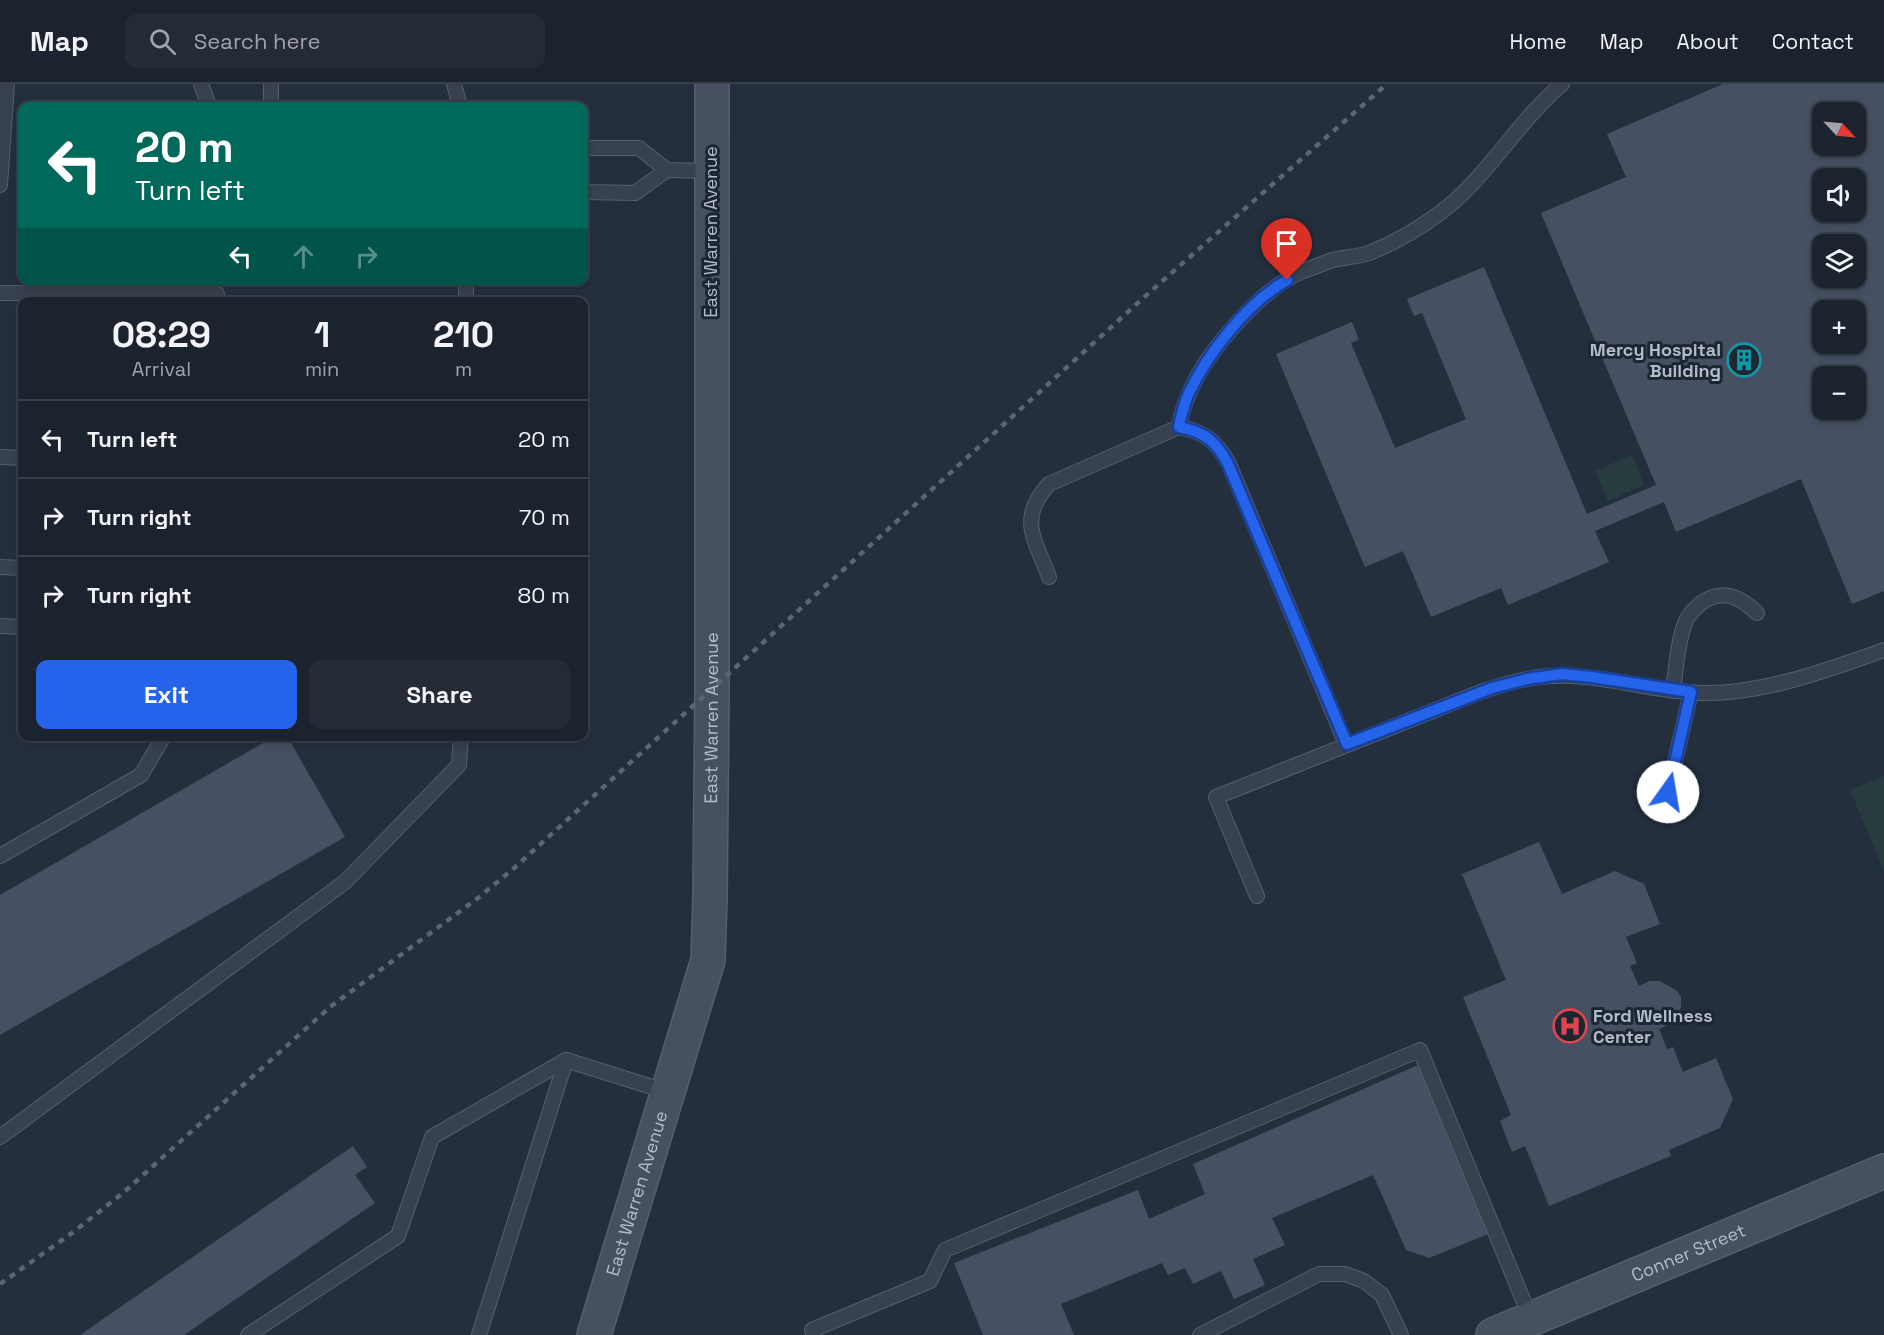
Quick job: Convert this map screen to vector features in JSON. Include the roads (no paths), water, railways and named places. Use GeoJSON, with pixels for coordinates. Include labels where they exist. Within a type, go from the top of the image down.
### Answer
{"type":"FeatureCollection","features":[{"type":"Feature","properties":{"kind":"main road","name":"East Warren Avenue"},"geometry":{"type":"LineString","coordinates":[[594,1335],[708,960],[712,700],[712,84]]}},
{"type":"Feature","properties":{"kind":"main road","name":"Conner Street"},"geometry":{"type":"LineString","coordinates":[[1493,1335],[1884,1171]]}},
{"type":"Feature","properties":{"kind":"lane"},"geometry":{"type":"LineString","coordinates":[[0,185],[7,84]]}},
{"type":"Feature","properties":{"kind":"lane"},"geometry":{"type":"LineString","coordinates":[[201,84],[208,102]]}},
{"type":"Feature","properties":{"kind":"lane"},"geometry":{"type":"LineString","coordinates":[[271,84],[271,102]]}},
{"type":"Feature","properties":{"kind":"lane"},"geometry":{"type":"LineString","coordinates":[[454,84],[459,102]]}},
{"type":"Feature","properties":{"kind":"lane"},"geometry":{"type":"LineString","coordinates":[[1179,427],[1187,396],[1205,366],[1244,315],[1274,287],[1311,268],[1366,254],[1403,238],[1442,211],[1476,180],[1545,98],[1562,84]]}},
{"type":"Feature","properties":{"kind":"lane"},"geometry":{"type":"LineString","coordinates":[[588,147],[639,148],[667,170],[712,171]]}},
{"type":"Feature","properties":{"kind":"lane"},"geometry":{"type":"LineString","coordinates":[[588,192],[635,193],[667,170]]}},
{"type":"Feature","properties":{"kind":"lane"},"geometry":{"type":"LineString","coordinates":[[0,292],[217,292]]}},
{"type":"Feature","properties":{"kind":"lane"},"geometry":{"type":"LineString","coordinates":[[1049,577],[1032,533],[1030,519],[1041,492],[1049,484],[1179,427],[1205,436],[1219,447],[1228,464],[1347,744]]}},
{"type":"Feature","properties":{"kind":"lane"},"geometry":{"type":"LineString","coordinates":[[0,457],[18,458]]}},
{"type":"Feature","properties":{"kind":"lane"},"geometry":{"type":"LineString","coordinates":[[0,567],[18,568]]}},
{"type":"Feature","properties":{"kind":"lane"},"geometry":{"type":"LineString","coordinates":[[1673,690],[1684,625],[1692,610],[1718,594],[1733,596],[1747,603],[1757,613]]}},
{"type":"Feature","properties":{"kind":"lane"},"geometry":{"type":"LineString","coordinates":[[0,626],[18,627]]}},
{"type":"Feature","properties":{"kind":"lane"},"geometry":{"type":"LineString","coordinates":[[1257,896],[1216,796],[1347,744],[1492,688],[1527,679],[1562,674],[1691,692],[1735,691],[1833,668],[1884,650]]}},
{"type":"Feature","properties":{"kind":"lane"},"geometry":{"type":"LineString","coordinates":[[1668,792],[1691,692]]}},
{"type":"Feature","properties":{"kind":"lane"},"geometry":{"type":"LineString","coordinates":[[0,856],[141,775],[161,741]]}},
{"type":"Feature","properties":{"kind":"lane"},"geometry":{"type":"LineString","coordinates":[[0,1137],[345,882],[459,765],[461,741]]}},
{"type":"Feature","properties":{"kind":"lane"},"geometry":{"type":"LineString","coordinates":[[814,1335],[812,1330],[930,1281],[945,1250],[1420,1050],[1531,1319]]}},
{"type":"Feature","properties":{"kind":"lane"},"geometry":{"type":"LineString","coordinates":[[248,1335],[398,1236],[432,1137],[567,1060],[668,1092]]}},
{"type":"Feature","properties":{"kind":"lane"},"geometry":{"type":"LineString","coordinates":[[479,1335],[567,1060]]}},
{"type":"Feature","properties":{"kind":"lane"},"geometry":{"type":"LineString","coordinates":[[1200,1335],[1319,1274],[1345,1274],[1364,1281],[1382,1295],[1401,1335]]}},
{"type":"Feature","properties":{"kind":"railway"},"geometry":{"type":"LineString","coordinates":[[0,1284],[72,1233],[123,1193],[330,1007],[478,898],[513,869],[1151,291],[1387,84]]}},
{"type":"Feature","properties":{"kind":"place","name":"Mercy Hospital Building"},"geometry":{"type":"Point","coordinates":[1744,360]}},
{"type":"Feature","properties":{"kind":"place","name":"Ford Wellness Center"},"geometry":{"type":"Point","coordinates":[1570,1026]}}]}
